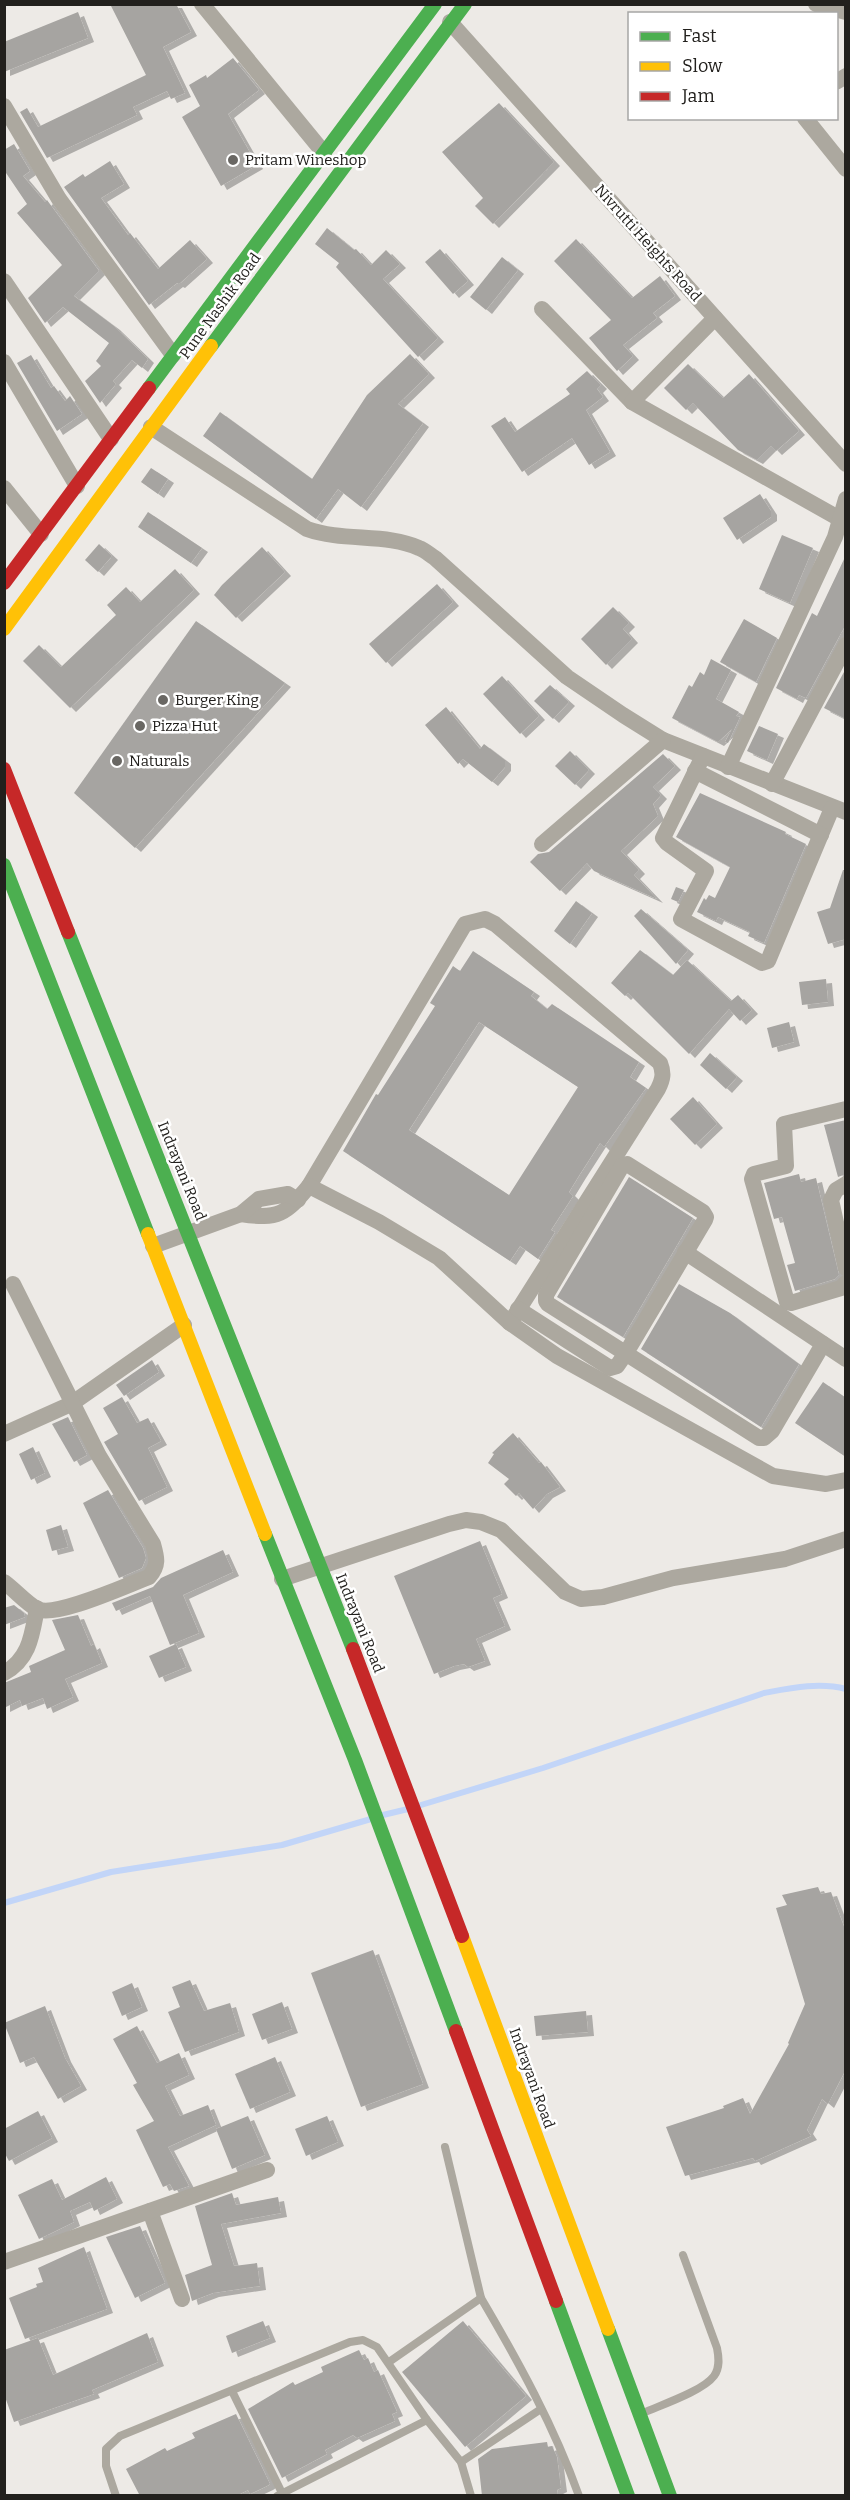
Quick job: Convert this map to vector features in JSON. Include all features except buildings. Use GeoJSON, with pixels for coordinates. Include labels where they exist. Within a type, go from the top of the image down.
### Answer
{"type":"FeatureCollection","features":[{"type":"Feature","properties":{"kind":"main road","name":"Pune Nashik Road"},"geometry":{"type":"LineString","coordinates":[[4,583],[435,4]]}},
{"type":"Feature","properties":{"kind":"main road","name":"Pune Nashik Road"},"geometry":{"type":"LineString","coordinates":[[4,629],[465,4]]}},
{"type":"Feature","properties":{"kind":"main road","name":"Indrayani Road"},"geometry":{"type":"LineString","coordinates":[[4,769],[409,1794],[670,2496]]}},
{"type":"Feature","properties":{"kind":"main road"},"geometry":{"type":"LineString","coordinates":[[4,865],[371,1805],[628,2496]]}},
{"type":"Feature","properties":{"kind":"street"},"geometry":{"type":"LineString","coordinates":[[202,4],[324,153]]}},
{"type":"Feature","properties":{"kind":"street"},"geometry":{"type":"LineString","coordinates":[[816,4],[846,12]]}},
{"type":"Feature","properties":{"kind":"street","name":"Nivrutti Heights Road"},"geometry":{"type":"LineString","coordinates":[[450,22],[846,464]]}},
{"type":"Feature","properties":{"kind":"street"},"geometry":{"type":"LineString","coordinates":[[4,106],[59,199],[173,355]]}},
{"type":"Feature","properties":{"kind":"street"},"geometry":{"type":"LineString","coordinates":[[807,120],[845,168]]}},
{"type":"Feature","properties":{"kind":"street"},"geometry":{"type":"LineString","coordinates":[[4,281],[111,440]]}},
{"type":"Feature","properties":{"kind":"street"},"geometry":{"type":"LineString","coordinates":[[542,309],[632,402],[840,519]]}},
{"type":"Feature","properties":{"kind":"street"},"geometry":{"type":"LineString","coordinates":[[632,402],[715,318]]}},
{"type":"Feature","properties":{"kind":"street"},"geometry":{"type":"LineString","coordinates":[[4,362],[77,486]]}},
{"type":"Feature","properties":{"kind":"street"},"geometry":{"type":"LineString","coordinates":[[151,427],[307,529],[325,536],[400,542],[420,548],[435,558],[567,677],[699,764],[821,835]]}},
{"type":"Feature","properties":{"kind":"street"},"geometry":{"type":"LineString","coordinates":[[4,488],[41,534]]}},
{"type":"Feature","properties":{"kind":"street"},"geometry":{"type":"LineString","coordinates":[[728,767],[840,540],[840,519],[846,499]]}},
{"type":"Feature","properties":{"kind":"street"},"geometry":{"type":"LineString","coordinates":[[772,784],[846,645]]}},
{"type":"Feature","properties":{"kind":"street"},"geometry":{"type":"LineString","coordinates":[[542,844],[663,740]]}},
{"type":"Feature","properties":{"kind":"street"},"geometry":{"type":"LineString","coordinates":[[699,764],[728,767],[839,810],[821,835],[768,961],[762,963],[681,919],[706,871],[663,838],[699,764]]}},
{"type":"Feature","properties":{"kind":"street"},"geometry":{"type":"LineString","coordinates":[[153,1246],[241,1214],[259,1199],[288,1194],[298,1200],[309,1186],[465,924],[485,919],[495,924],[660,1063],[663,1071],[663,1080],[658,1089],[514,1316]]}},
{"type":"Feature","properties":{"kind":"street"},"geometry":{"type":"LineString","coordinates":[[846,1109],[784,1124],[782,1127],[786,1166],[754,1174],[752,1179],[787,1302],[791,1303],[842,1288],[846,1283]]}},
{"type":"Feature","properties":{"kind":"street"},"geometry":{"type":"LineString","coordinates":[[514,1316],[610,1368],[617,1366],[626,1353],[705,1220],[705,1213],[630,1165],[624,1165],[545,1298],[548,1304],[626,1353],[759,1438],[764,1438],[772,1431],[823,1344]]}},
{"type":"Feature","properties":{"kind":"street"},"geometry":{"type":"LineString","coordinates":[[846,1184],[836,1190],[831,1200],[846,1268]]}},
{"type":"Feature","properties":{"kind":"street"},"geometry":{"type":"LineString","coordinates":[[309,1186],[380,1222],[439,1258],[514,1316],[557,1356],[773,1476],[825,1484],[846,1480]]}},
{"type":"Feature","properties":{"kind":"street"},"geometry":{"type":"LineString","coordinates":[[685,1252],[846,1359]]}},
{"type":"Feature","properties":{"kind":"street"},"geometry":{"type":"LineString","coordinates":[[4,1582],[37,1608],[49,1612],[149,1577],[156,1569],[157,1558],[153,1544],[99,1456],[71,1404],[13,1284]]}},
{"type":"Feature","properties":{"kind":"street"},"geometry":{"type":"LineString","coordinates":[[4,1434],[71,1404],[184,1325]]}},
{"type":"Feature","properties":{"kind":"street"},"geometry":{"type":"LineString","coordinates":[[282,1579],[466,1520],[481,1522],[501,1530],[565,1592],[581,1599],[603,1597],[673,1578],[785,1559],[846,1539]]}},
{"type":"Feature","properties":{"kind":"street"},"geometry":{"type":"LineString","coordinates":[[4,1673],[26,1654],[37,1608]]}},
{"type":"Feature","properties":{"kind":"street"},"geometry":{"type":"LineString","coordinates":[[4,2262],[267,2170]]}},
{"type":"Feature","properties":{"kind":"street"},"geometry":{"type":"LineString","coordinates":[[150,2211],[182,2299]]}},
{"type":"Feature","properties":{"kind":"lane"},"geometry":{"type":"LineString","coordinates":[[445,2147],[481,2298],[517,2360],[579,2496]]}},
{"type":"Feature","properties":{"kind":"lane"},"geometry":{"type":"LineString","coordinates":[[639,2415],[706,2384],[716,2374],[719,2361],[717,2348],[682,2255]]}},
{"type":"Feature","properties":{"kind":"lane"},"geometry":{"type":"LineString","coordinates":[[389,2362],[481,2298]]}},
{"type":"Feature","properties":{"kind":"lane"},"geometry":{"type":"LineString","coordinates":[[116,2496],[106,2466],[106,2449],[120,2436],[363,2340],[377,2347],[427,2420],[461,2462],[471,2496]]}},
{"type":"Feature","properties":{"kind":"lane"},"geometry":{"type":"LineString","coordinates":[[232,2391],[279,2494],[427,2420]]}},
{"type":"Feature","properties":{"kind":"lane"},"geometry":{"type":"LineString","coordinates":[[461,2462],[541,2409]]}},
{"type":"Feature","properties":{"kind":"waterway"},"geometry":{"type":"LineString","coordinates":[[421,1805],[543,1768],[764,1693],[815,1686],[846,1689]]}},
{"type":"Feature","properties":{"kind":"waterway"},"geometry":{"type":"LineString","coordinates":[[383,1815],[408,1809]]}},
{"type":"Feature","properties":{"kind":"waterway"},"geometry":{"type":"LineString","coordinates":[[4,1903],[111,1872],[282,1845],[371,1819]]}},
{"type":"Feature","properties":{"kind":"traffic: fast"},"geometry":{"type":"LineString","coordinates":[[149,388],[435,4]]}},
{"type":"Feature","properties":{"kind":"traffic: fast"},"geometry":{"type":"LineString","coordinates":[[211,346],[465,4]]}},
{"type":"Feature","properties":{"kind":"traffic: fast"},"geometry":{"type":"LineString","coordinates":[[4,865],[148,1234]]}},
{"type":"Feature","properties":{"kind":"traffic: fast"},"geometry":{"type":"LineString","coordinates":[[68,932],[353,1649]]}},
{"type":"Feature","properties":{"kind":"traffic: fast"},"geometry":{"type":"LineString","coordinates":[[265,1534],[355,1760],[456,2031]]}},
{"type":"Feature","properties":{"kind":"traffic: fast"},"geometry":{"type":"LineString","coordinates":[[556,2301],[628,2496]]}},
{"type":"Feature","properties":{"kind":"traffic: fast"},"geometry":{"type":"LineString","coordinates":[[608,2329],[670,2496]]}},
{"type":"Feature","properties":{"kind":"traffic: slow"},"geometry":{"type":"LineString","coordinates":[[4,629],[211,346]]}},
{"type":"Feature","properties":{"kind":"traffic: slow"},"geometry":{"type":"LineString","coordinates":[[148,1234],[265,1534]]}},
{"type":"Feature","properties":{"kind":"traffic: slow"},"geometry":{"type":"LineString","coordinates":[[462,1936],[608,2329]]}},
{"type":"Feature","properties":{"kind":"traffic: jam"},"geometry":{"type":"LineString","coordinates":[[4,583],[149,388]]}},
{"type":"Feature","properties":{"kind":"traffic: jam"},"geometry":{"type":"LineString","coordinates":[[4,769],[68,932]]}},
{"type":"Feature","properties":{"kind":"traffic: jam"},"geometry":{"type":"LineString","coordinates":[[353,1649],[462,1936]]}},
{"type":"Feature","properties":{"kind":"traffic: jam"},"geometry":{"type":"LineString","coordinates":[[456,2031],[556,2301]]}},
{"type":"Feature","properties":{"kind":"place","name":"Pritam Wineshop"},"geometry":{"type":"Point","coordinates":[233,160]}},
{"type":"Feature","properties":{"kind":"place","name":"Burger King"},"geometry":{"type":"Point","coordinates":[163,700]}},
{"type":"Feature","properties":{"kind":"place","name":"Pizza Hut"},"geometry":{"type":"Point","coordinates":[140,726]}},
{"type":"Feature","properties":{"kind":"place","name":"Naturals"},"geometry":{"type":"Point","coordinates":[117,761]}}]}
